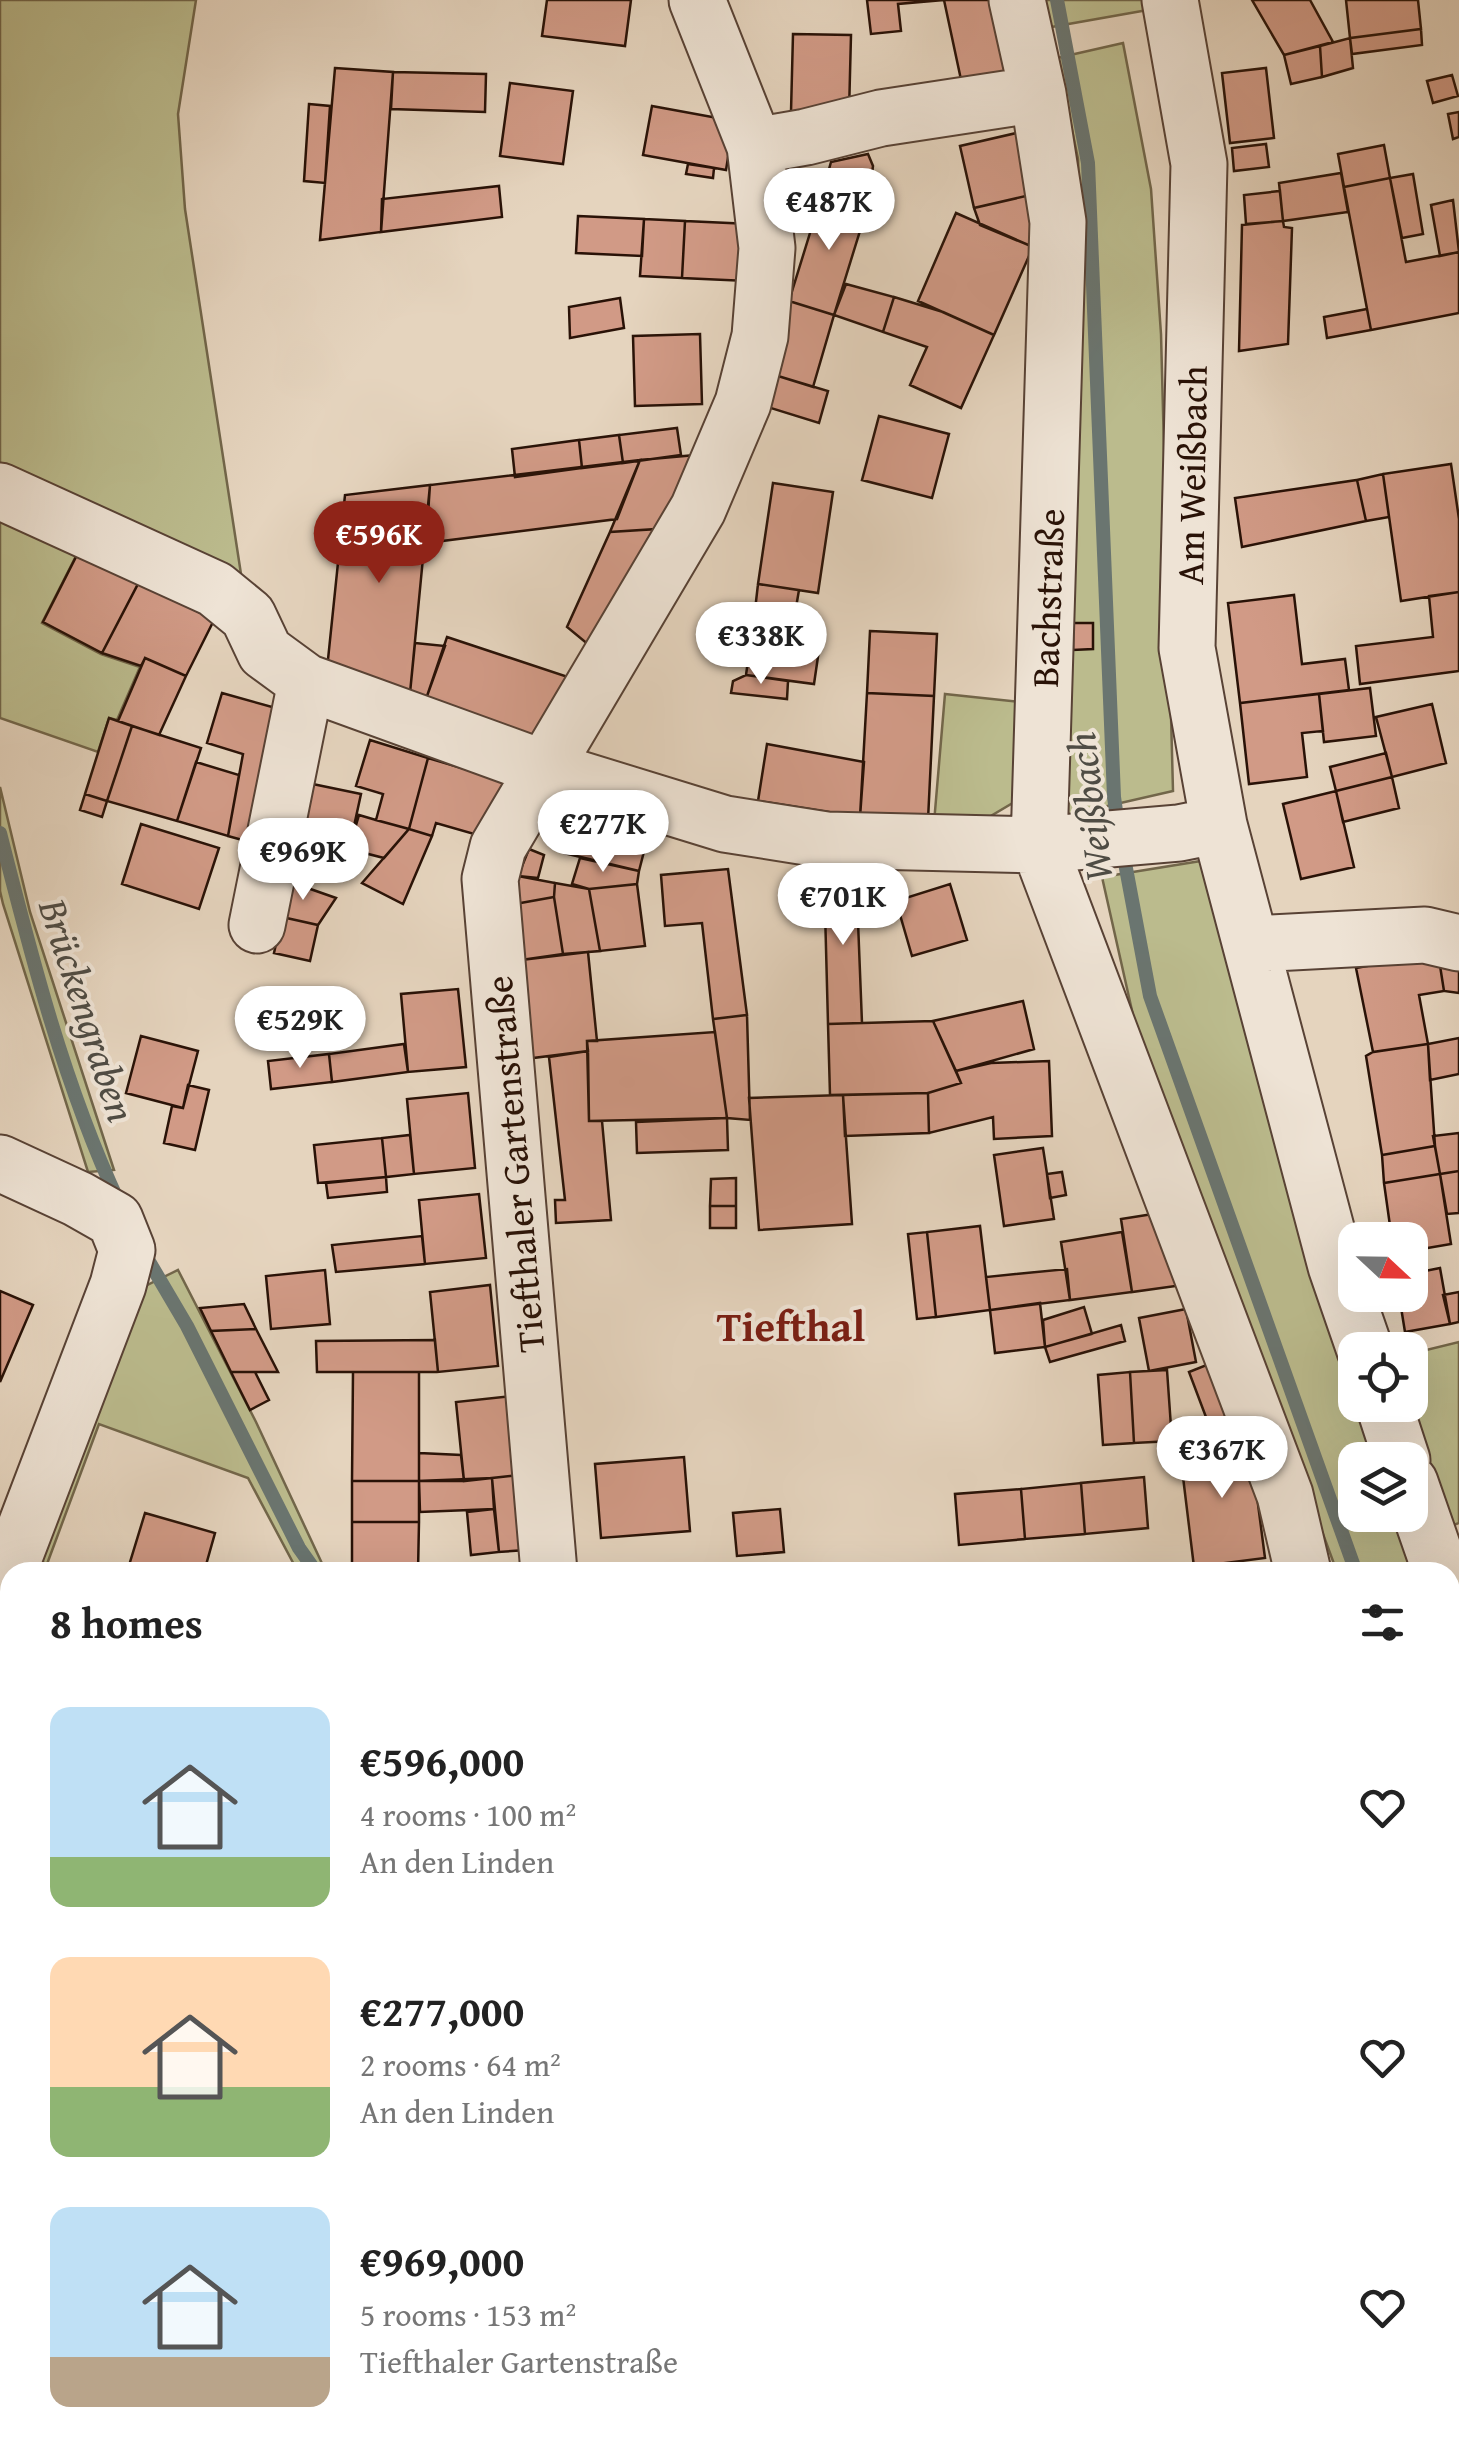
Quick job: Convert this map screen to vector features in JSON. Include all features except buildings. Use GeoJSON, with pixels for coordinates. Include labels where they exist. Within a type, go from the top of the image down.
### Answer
{"type":"FeatureCollection","features":[{"type":"Feature","properties":{"kind":"street","name":"Tiefthaler Gartenstraße"},"geometry":{"type":"LineString","coordinates":[[548,1562],[490,879],[498,847],[698,509],[743,403],[760,336],[767,248],[756,146],[697,0]]}},
{"type":"Feature","properties":{"kind":"street","name":"Bachstraße"},"geometry":{"type":"LineString","coordinates":[[1017,0],[1038,94],[1058,222],[1039,845],[1285,1495],[1301,1562]]}},
{"type":"Feature","properties":{"kind":"street","name":"Am Weißbach"},"geometry":{"type":"LineString","coordinates":[[1170,0],[1199,164],[1186,648],[1199,829],[1254,944],[1336,1266],[1359,1332]]}},
{"type":"Feature","properties":{"kind":"street"},"geometry":{"type":"LineString","coordinates":[[756,146],[806,138],[881,118],[1038,94]]}},
{"type":"Feature","properties":{"kind":"street"},"geometry":{"type":"LineString","coordinates":[[0,492],[216,589],[248,616],[265,652],[306,682],[544,768],[725,824],[826,840],[1039,845],[1199,829]]}},
{"type":"Feature","properties":{"kind":"street"},"geometry":{"type":"LineString","coordinates":[[256,925],[306,682]]}},
{"type":"Feature","properties":{"kind":"street"},"geometry":{"type":"LineString","coordinates":[[1254,944],[1424,935],[1459,943]]}},
{"type":"Feature","properties":{"kind":"street"},"geometry":{"type":"LineString","coordinates":[[0,1163],[115,1220],[128,1250],[12,1562]]}},
{"type":"Feature","properties":{"kind":"street"},"geometry":{"type":"LineString","coordinates":[[1427,1532],[1438,1562]]}},
{"type":"Feature","properties":{"kind":"green space"},"geometry":{"type":"Polygon","coordinates":[[[0,0],[196,0],[178,114],[185,209],[241,574],[0,464],[0,0]]]}},
{"type":"Feature","properties":{"kind":"green space"},"geometry":{"type":"Polygon","coordinates":[[[1034,0],[1157,0],[1159,8],[1040,29],[1034,0]]]}},
{"type":"Feature","properties":{"kind":"green space"},"geometry":{"type":"Polygon","coordinates":[[[1123,43],[1151,189],[1161,334],[1173,791],[1064,816],[1080,239],[1078,159],[1057,58],[1123,43]]]}},
{"type":"Feature","properties":{"kind":"green space"},"geometry":{"type":"Polygon","coordinates":[[[0,515],[78,552],[42,623],[101,654],[140,667],[117,720],[109,718],[98,752],[0,718],[0,515]]]}},
{"type":"Feature","properties":{"kind":"green space"},"geometry":{"type":"Polygon","coordinates":[[[945,694],[1021,702],[1016,801],[989,817],[934,823],[945,694]]]}},
{"type":"Feature","properties":{"kind":"green space"},"geometry":{"type":"Polygon","coordinates":[[[0,787],[30,912],[114,1170],[88,1172],[3,904],[0,787]]]}},
{"type":"Feature","properties":{"kind":"green space"},"geometry":{"type":"Polygon","coordinates":[[[1207,860],[1338,1294],[1338,1312],[1344,1312],[1350,1332],[1338,1332],[1338,1422],[1378,1422],[1384,1442],[1338,1442],[1338,1532],[1412,1532],[1422,1562],[1333,1562],[1135,1024],[1102,877],[1207,860]]]}},
{"type":"Feature","properties":{"kind":"green space"},"geometry":{"type":"Polygon","coordinates":[[[178,1270],[256,1422],[321,1562],[293,1562],[248,1478],[99,1424],[48,1562],[27,1556],[123,1297],[178,1270]]]}},
{"type":"Feature","properties":{"kind":"green space"},"geometry":{"type":"Polygon","coordinates":[[[1459,1342],[1459,1523],[1446,1528],[1428,1466],[1428,1442],[1421,1442],[1415,1422],[1428,1422],[1428,1350],[1459,1342]]]}},
{"type":"Feature","properties":{"kind":"waterway","name":"Weißbach"},"geometry":{"type":"LineString","coordinates":[[1057,0],[1088,163],[1118,825]]}},
{"type":"Feature","properties":{"kind":"waterway","name":"Brückengraben"},"geometry":{"type":"LineString","coordinates":[[0,833],[66,1067],[119,1203]]}},
{"type":"Feature","properties":{"kind":"waterway","name":"Weißbach"},"geometry":{"type":"LineString","coordinates":[[1122,847],[1150,996],[1352,1562]]}},
{"type":"Feature","properties":{"kind":"waterway","name":"Brückengraben"},"geometry":{"type":"LineString","coordinates":[[144,1253],[187,1326],[309,1562]]}},
{"type":"Feature","properties":{"kind":"district","name":"Tiefthal"},"geometry":{"type":"Point","coordinates":[791,1325]}}]}
